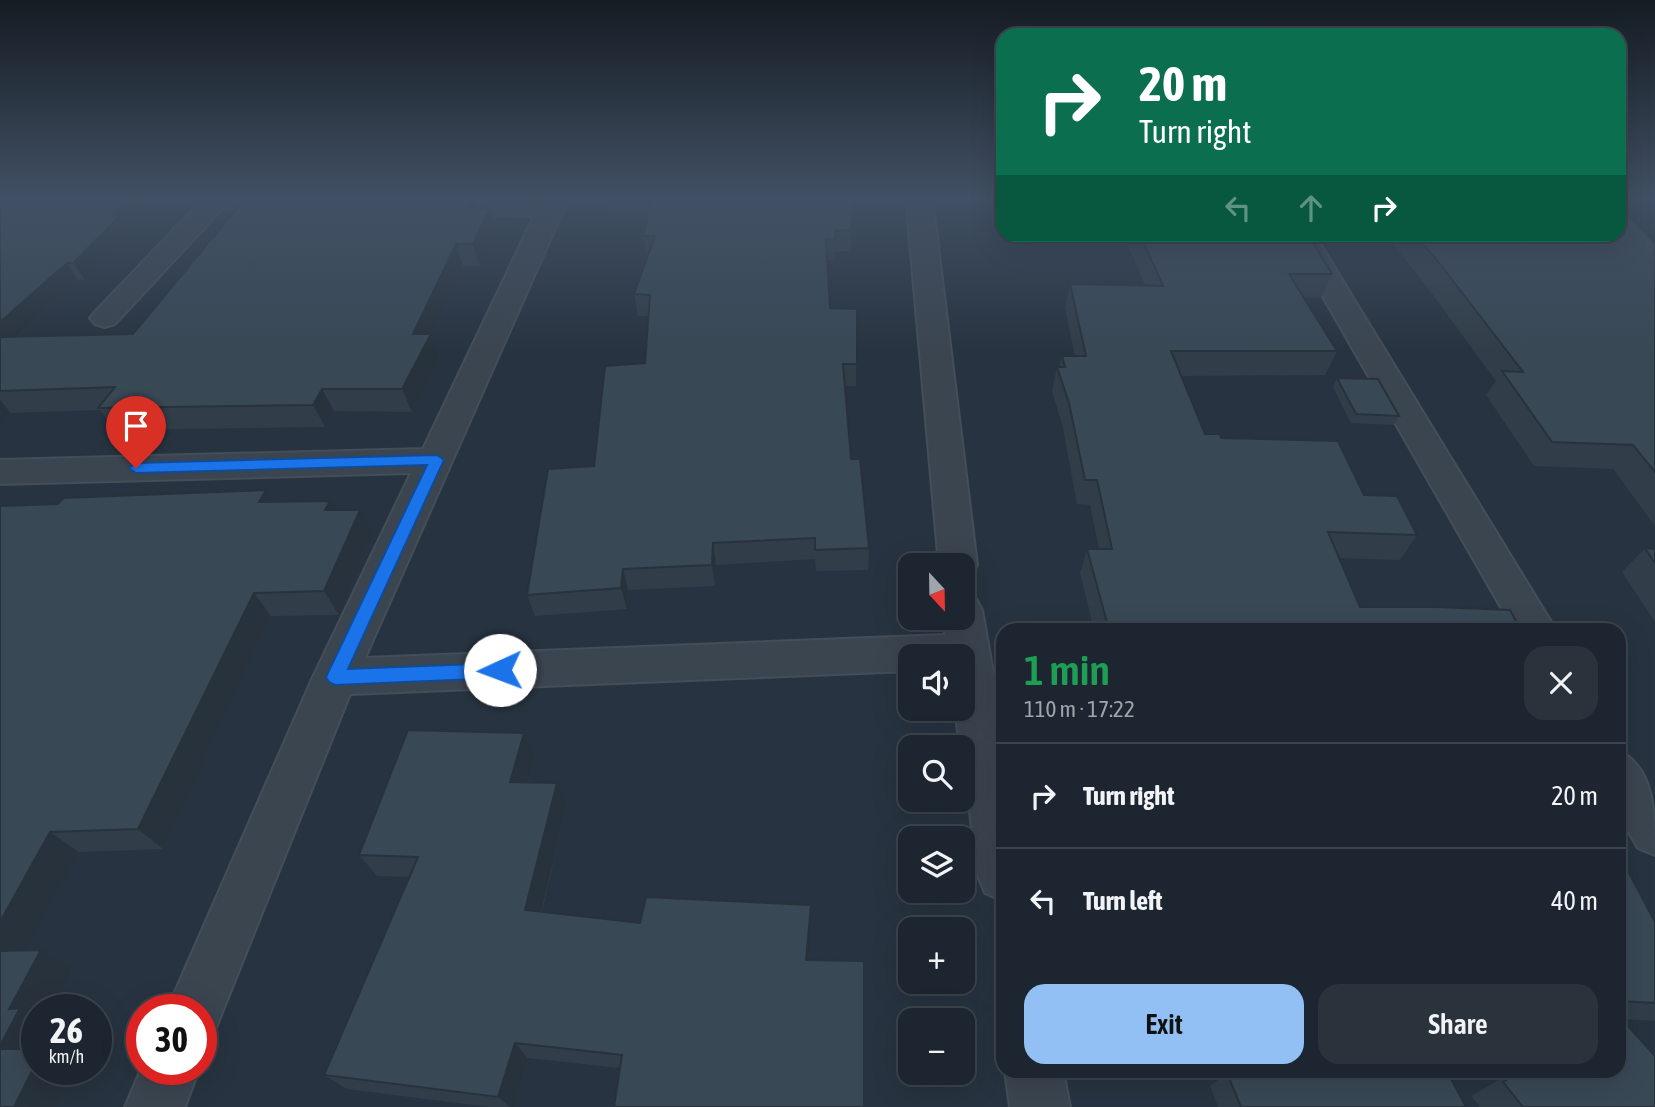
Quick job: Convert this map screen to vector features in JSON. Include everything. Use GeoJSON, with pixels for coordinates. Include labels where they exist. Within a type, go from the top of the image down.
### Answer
{"type":"FeatureCollection","features":[{"type":"Feature","properties":{"kind":"street"},"geometry":{"type":"LineString","coordinates":[[104,318],[170,249]]}},
{"type":"Feature","properties":{"kind":"street"},"geometry":{"type":"LineString","coordinates":[[202,994],[335,677],[533,249]]}},
{"type":"Feature","properties":{"kind":"street"},"geometry":{"type":"LineString","coordinates":[[924,249],[957,553]]}},
{"type":"Feature","properties":{"kind":"street"},"geometry":{"type":"LineString","coordinates":[[1309,249],[1531,623]]}},
{"type":"Feature","properties":{"kind":"street"},"geometry":{"type":"LineString","coordinates":[[0,472],[437,460]]}},
{"type":"Feature","properties":{"kind":"street"},"geometry":{"type":"LineString","coordinates":[[335,677],[965,631],[996,831]]}},
{"type":"Feature","properties":{"kind":"street"},"geometry":{"type":"LineString","coordinates":[[1626,784],[1655,832]]}},
{"type":"Feature","properties":{"kind":"street"},"geometry":{"type":"LineString","coordinates":[[1035,1078],[1040,1107]]}},
{"type":"Feature","properties":{"kind":"street"},"geometry":{"type":"LineString","coordinates":[[155,1107],[164,1085]]}},
{"type":"Feature","properties":{"kind":"building"},"geometry":{"type":"Polygon","coordinates":[[[0,249],[87,249],[73,263],[67,263],[0,322],[0,249]]]}},
{"type":"Feature","properties":{"kind":"building"},"geometry":{"type":"Polygon","coordinates":[[[204,249],[454,249],[413,334],[431,334],[402,389],[322,389],[313,405],[98,408],[115,387],[0,391],[0,337],[133,334],[204,249]]]}},
{"type":"Feature","properties":{"kind":"building"},"geometry":{"type":"Polygon","coordinates":[[[650,249],[827,249],[830,308],[857,309],[857,364],[843,364],[851,459],[860,459],[869,548],[815,550],[815,538],[713,543],[712,565],[623,569],[621,588],[527,595],[548,469],[594,466],[605,366],[645,363],[650,295],[634,294],[650,249]]]}},
{"type":"Feature","properties":{"kind":"building"},"geometry":{"type":"Polygon","coordinates":[[[1146,249],[1317,249],[1332,274],[1289,274],[1337,351],[1171,351],[1205,434],[1220,434],[1221,438],[1338,441],[1364,495],[1397,496],[1417,535],[1328,532],[1360,607],[1510,610],[1517,623],[1107,623],[1087,549],[1112,549],[1097,480],[1085,480],[1069,403],[1057,367],[1065,367],[1062,356],[1086,356],[1070,284],[1163,286],[1146,249]]]}},
{"type":"Feature","properties":{"kind":"building"},"geometry":{"type":"Polygon","coordinates":[[[1427,249],[1655,249],[1655,472],[1633,445],[1552,442],[1502,371],[1523,372],[1427,249]]]}},
{"type":"Feature","properties":{"kind":"building"},"geometry":{"type":"Polygon","coordinates":[[[1337,378],[1378,379],[1399,416],[1356,414],[1337,378]]]}},
{"type":"Feature","properties":{"kind":"building"},"geometry":{"type":"Polygon","coordinates":[[[266,490],[259,502],[330,501],[325,510],[360,510],[324,591],[254,593],[138,829],[50,832],[0,922],[0,506],[58,504],[63,498],[266,490]]]}},
{"type":"Feature","properties":{"kind":"building"},"geometry":{"type":"Polygon","coordinates":[[[1645,548],[1655,549],[1655,563],[1645,548]]]}},
{"type":"Feature","properties":{"kind":"building"},"geometry":{"type":"Polygon","coordinates":[[[408,730],[524,733],[510,782],[557,783],[525,910],[640,923],[646,897],[811,905],[806,960],[864,961],[864,1107],[614,1107],[622,1055],[515,1043],[498,1097],[324,1075],[418,857],[359,855],[408,730]]]}},
{"type":"Feature","properties":{"kind":"building"},"geometry":{"type":"Polygon","coordinates":[[[1626,867],[1655,922],[1655,1003],[1626,1001],[1626,867]]]}},
{"type":"Feature","properties":{"kind":"building"},"geometry":{"type":"Polygon","coordinates":[[[41,950],[9,1009],[20,1008],[0,1046],[0,951],[41,950]]]}},
{"type":"Feature","properties":{"kind":"building"},"geometry":{"type":"Polygon","coordinates":[[[1626,1024],[1655,1056],[1655,1107],[1523,1107],[1503,1082],[1510,1078],[1626,1078],[1626,1024]]]}},
{"type":"Feature","properties":{"kind":"building"},"geometry":{"type":"Polygon","coordinates":[[[0,1049],[21,1049],[21,1085],[25,1085],[14,1107],[0,1107],[0,1049]]]}},
{"type":"Feature","properties":{"kind":"building"},"geometry":{"type":"Polygon","coordinates":[[[1229,1078],[1451,1078],[1466,1107],[1241,1107],[1229,1078]]]}},
{"type":"Feature","properties":{"kind":"route"},"geometry":{"type":"LineString","coordinates":[[136,468],[437,460],[335,677],[500,670]]}}]}
